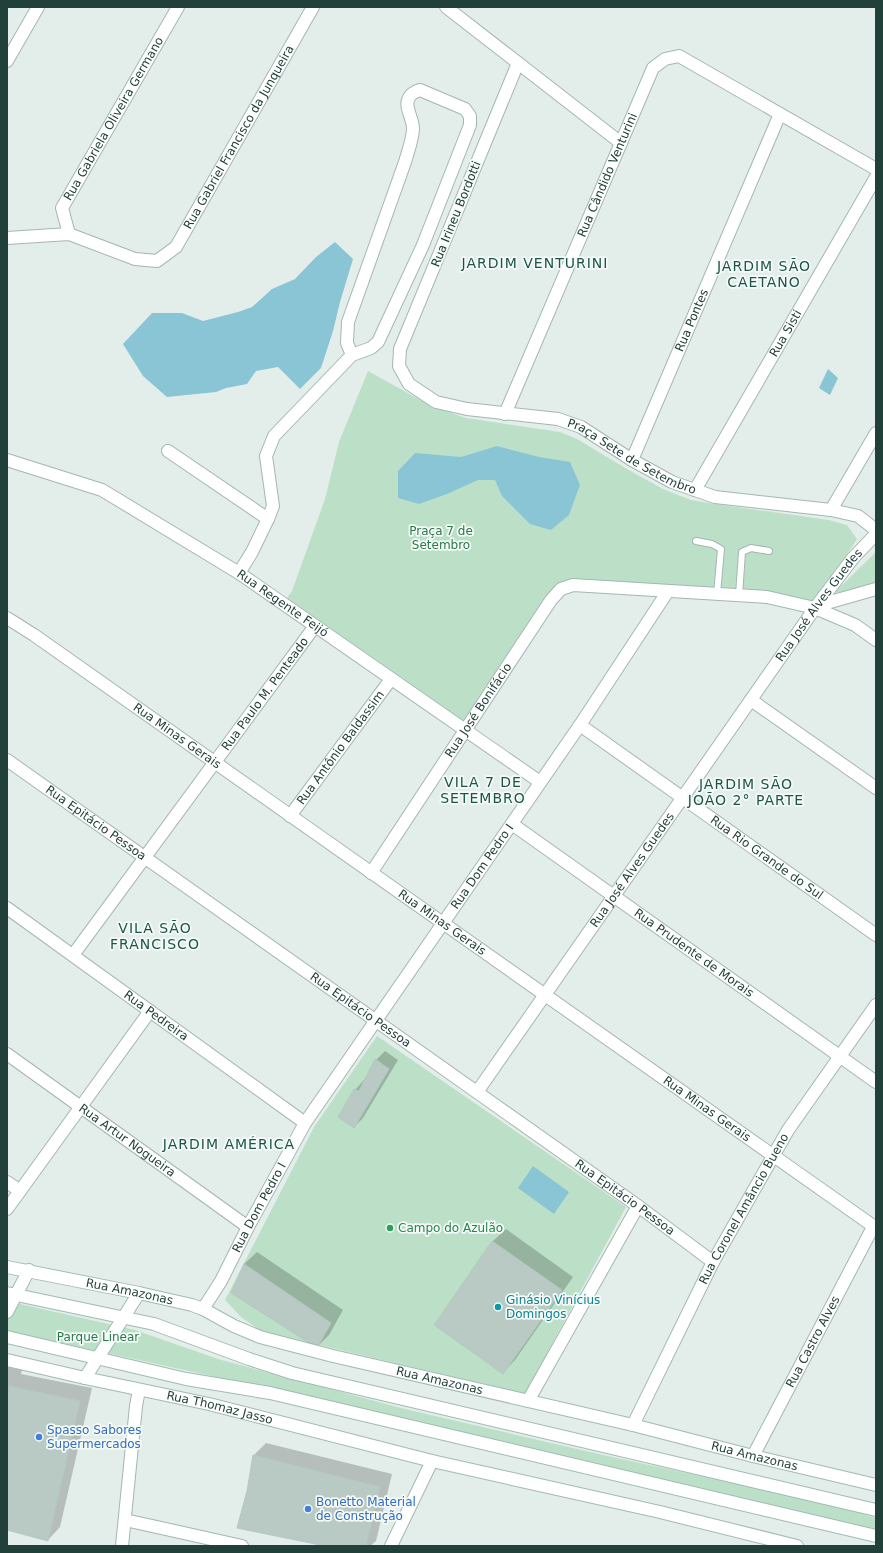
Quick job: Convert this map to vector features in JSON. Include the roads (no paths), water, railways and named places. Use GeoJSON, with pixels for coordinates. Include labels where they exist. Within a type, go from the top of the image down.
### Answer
{"type":"FeatureCollection","features":[{"type":"Feature","properties":{"kind":"street"},"geometry":{"type":"LineString","coordinates":[[7,61],[38,7]]}},
{"type":"Feature","properties":{"kind":"street","name":"Rua Gabriela Oliveira Germano"},"geometry":{"type":"LineString","coordinates":[[69,234],[62,208],[178,7]]}},
{"type":"Feature","properties":{"kind":"street","name":"Rua Gabriel Francisco da Junqueira"},"geometry":{"type":"LineString","coordinates":[[69,234],[135,259],[157,260],[176,247],[313,7]]}},
{"type":"Feature","properties":{"kind":"street"},"geometry":{"type":"LineString","coordinates":[[446,7],[621,143]]}},
{"type":"Feature","properties":{"kind":"street","name":"Rua Cândido Venturini"},"geometry":{"type":"LineString","coordinates":[[505,414],[653,68],[665,59],[679,56],[780,114]]}},
{"type":"Feature","properties":{"kind":"street","name":"Rua Irineu Bordotti"},"geometry":{"type":"LineString","coordinates":[[399,366],[400,349],[518,63]]}},
{"type":"Feature","properties":{"kind":"street"},"geometry":{"type":"LineString","coordinates":[[239,573],[252,552],[273,506],[266,456],[274,436],[352,355],[371,348],[378,342],[423,245],[470,125],[470,116],[466,109],[420,90],[415,91],[408,99],[407,104],[413,126],[405,162],[348,322],[348,342],[352,355]]}},
{"type":"Feature","properties":{"kind":"street"},"geometry":{"type":"LineString","coordinates":[[780,114],[876,169]]}},
{"type":"Feature","properties":{"kind":"street","name":"Rua Pontes"},"geometry":{"type":"LineString","coordinates":[[632,460],[780,114]]}},
{"type":"Feature","properties":{"kind":"street","name":"Rua Sisti"},"geometry":{"type":"LineString","coordinates":[[695,490],[876,177]]}},
{"type":"Feature","properties":{"kind":"street"},"geometry":{"type":"LineString","coordinates":[[7,238],[69,234]]}},
{"type":"Feature","properties":{"kind":"street","name":"Praça Sete de Setembro"},"geometry":{"type":"LineString","coordinates":[[399,366],[410,384],[436,402],[467,410],[558,419],[577,426],[632,460],[672,482],[715,497],[831,510],[858,516],[876,530]]}},
{"type":"Feature","properties":{"kind":"street"},"geometry":{"type":"LineString","coordinates":[[831,510],[876,433]]}},
{"type":"Feature","properties":{"kind":"street"},"geometry":{"type":"LineString","coordinates":[[168,451],[268,519]]}},
{"type":"Feature","properties":{"kind":"street","name":"Rua Regente Feijó"},"geometry":{"type":"LineString","coordinates":[[7,460],[102,490],[239,573],[540,782]]}},
{"type":"Feature","properties":{"kind":"street","name":"Rua José Alves Guedes"},"geometry":{"type":"LineString","coordinates":[[476,1092],[816,607],[853,558],[876,534]]}},
{"type":"Feature","properties":{"kind":"street","name":"Rua José Bonifácio"},"geometry":{"type":"LineString","coordinates":[[371,873],[551,600],[561,589],[573,585],[668,591]]}},
{"type":"Feature","properties":{"kind":"street"},"geometry":{"type":"LineString","coordinates":[[816,607],[876,589]]}},
{"type":"Feature","properties":{"kind":"street"},"geometry":{"type":"LineString","coordinates":[[668,591],[767,597],[816,607],[855,625],[876,640]]}},
{"type":"Feature","properties":{"kind":"street","name":"Rua Dom Pedro I"},"geometry":{"type":"LineString","coordinates":[[203,1309],[221,1281],[248,1227],[305,1123],[580,725],[668,591]]}},
{"type":"Feature","properties":{"kind":"street","name":"Rua Minas Gerais"},"geometry":{"type":"LineString","coordinates":[[7,618],[34,635],[215,762],[874,1227]]}},
{"type":"Feature","properties":{"kind":"street","name":"Rua Paulo M. Penteado"},"geometry":{"type":"LineString","coordinates":[[73,955],[315,626]]}},
{"type":"Feature","properties":{"kind":"street","name":"Rua Antônio Baldassim"},"geometry":{"type":"LineString","coordinates":[[290,816],[391,679]]}},
{"type":"Feature","properties":{"kind":"street"},"geometry":{"type":"LineString","coordinates":[[751,700],[876,788]]}},
{"type":"Feature","properties":{"kind":"street","name":"Rua Rio Grande do Sul"},"geometry":{"type":"LineString","coordinates":[[580,725],[876,935]]}},
{"type":"Feature","properties":{"kind":"street","name":"Rua Epitácio Pessoa"},"geometry":{"type":"LineString","coordinates":[[7,760],[638,1206],[713,1262]]}},
{"type":"Feature","properties":{"kind":"street","name":"Rua Prudente de Morais"},"geometry":{"type":"LineString","coordinates":[[512,824],[876,1082]]}},
{"type":"Feature","properties":{"kind":"street","name":"Rua Pedreira"},"geometry":{"type":"LineString","coordinates":[[7,908],[305,1123]]}},
{"type":"Feature","properties":{"kind":"street","name":"Rua Coronel Amâncio Bueno"},"geometry":{"type":"LineString","coordinates":[[633,1425],[713,1262],[788,1130],[876,1005]]}},
{"type":"Feature","properties":{"kind":"street"},"geometry":{"type":"LineString","coordinates":[[7,1209],[150,1011]]}},
{"type":"Feature","properties":{"kind":"street","name":"Rua Artur Nogueira"},"geometry":{"type":"LineString","coordinates":[[7,1054],[248,1227]]}},
{"type":"Feature","properties":{"kind":"street"},"geometry":{"type":"LineString","coordinates":[[7,1182],[20,1191]]}},
{"type":"Feature","properties":{"kind":"street"},"geometry":{"type":"LineString","coordinates":[[528,1401],[638,1206]]}},
{"type":"Feature","properties":{"kind":"street","name":"Rua Castro Alves"},"geometry":{"type":"LineString","coordinates":[[753,1456],[874,1227]]}},
{"type":"Feature","properties":{"kind":"street","name":"Rua Amazonas"},"geometry":{"type":"LineString","coordinates":[[7,1267],[29,1270],[139,1293],[203,1309],[234,1326],[260,1337],[333,1356],[633,1425],[753,1456],[875,1483]]}},
{"type":"Feature","properties":{"kind":"street"},"geometry":{"type":"LineString","coordinates":[[7,1312],[11,1294],[29,1270]]}},
{"type":"Feature","properties":{"kind":"street"},"geometry":{"type":"LineString","coordinates":[[85,1378],[139,1293]]}},
{"type":"Feature","properties":{"kind":"street"},"geometry":{"type":"LineString","coordinates":[[11,1294],[154,1324],[292,1374],[876,1510]]}},
{"type":"Feature","properties":{"kind":"street"},"geometry":{"type":"LineString","coordinates":[[7,1337],[186,1379],[270,1393],[876,1536]]}},
{"type":"Feature","properties":{"kind":"street","name":"Rua Thomaz Jasso"},"geometry":{"type":"LineString","coordinates":[[7,1360],[139,1390],[209,1404],[432,1461],[660,1512],[797,1546]]}},
{"type":"Feature","properties":{"kind":"street"},"geometry":{"type":"LineString","coordinates":[[122,1546],[136,1406],[139,1390]]}},
{"type":"Feature","properties":{"kind":"street"},"geometry":{"type":"LineString","coordinates":[[391,1546],[432,1461]]}},
{"type":"Feature","properties":{"kind":"street"},"geometry":{"type":"LineString","coordinates":[[125,1520],[242,1546]]}},
{"type":"Feature","properties":{"kind":"lane"},"geometry":{"type":"LineString","coordinates":[[696,540],[712,544],[721,549],[717,594]]}},
{"type":"Feature","properties":{"kind":"lane"},"geometry":{"type":"LineString","coordinates":[[739,595],[742,552],[751,548],[769,551]]}},
{"type":"Feature","properties":{"kind":"water"},"geometry":{"type":"Polygon","coordinates":[[[335,242],[353,259],[321,368],[300,389],[278,367],[256,371],[247,384],[226,388],[216,392],[167,397],[143,376],[123,344],[152,313],[182,313],[203,321],[252,307],[272,289],[295,279],[316,257],[335,242]]]}},
{"type":"Feature","properties":{"kind":"water"},"geometry":{"type":"Polygon","coordinates":[[[828,369],[838,378],[830,395],[819,388],[828,369]]]}},
{"type":"Feature","properties":{"kind":"water"},"geometry":{"type":"Polygon","coordinates":[[[497,446],[539,457],[570,462],[580,485],[569,515],[551,530],[530,524],[502,496],[495,480],[478,480],[447,494],[419,504],[398,498],[398,471],[415,453],[461,457],[497,446]]]}},
{"type":"Feature","properties":{"kind":"water"},"geometry":{"type":"Polygon","coordinates":[[[533,1166],[569,1192],[554,1214],[518,1188],[533,1166]]]}},
{"type":"Feature","properties":{"kind":"place","name":"Campo do Azulão"},"geometry":{"type":"Point","coordinates":[390,1228]}},
{"type":"Feature","properties":{"kind":"place","name":"Ginásio Vinícius Domingos"},"geometry":{"type":"Point","coordinates":[498,1307]}},
{"type":"Feature","properties":{"kind":"place","name":"Spasso Sabores Supermercados"},"geometry":{"type":"Point","coordinates":[39,1437]}},
{"type":"Feature","properties":{"kind":"place","name":"Bonetto Material de Construção"},"geometry":{"type":"Point","coordinates":[308,1509]}},
{"type":"Feature","properties":{"kind":"district","name":"JARDIM VENTURINI"},"geometry":{"type":"Point","coordinates":[535,263]}},
{"type":"Feature","properties":{"kind":"district","name":"JARDIM SÃO CAETANO"},"geometry":{"type":"Point","coordinates":[764,274]}},
{"type":"Feature","properties":{"kind":"district","name":"VILA 7 DE SETEMBRO"},"geometry":{"type":"Point","coordinates":[483,790]}},
{"type":"Feature","properties":{"kind":"district","name":"JARDIM SÃO JOÃO 2° PARTE"},"geometry":{"type":"Point","coordinates":[746,792]}},
{"type":"Feature","properties":{"kind":"district","name":"VILA SÃO FRANCISCO"},"geometry":{"type":"Point","coordinates":[155,936]}},
{"type":"Feature","properties":{"kind":"district","name":"JARDIM AMÉRICA"},"geometry":{"type":"Point","coordinates":[229,1144]}},
{"type":"Feature","properties":{"kind":"park label","name":"Praça 7 de Setembro"},"geometry":{"type":"Point","coordinates":[441,538]}},
{"type":"Feature","properties":{"kind":"park label","name":"Parque Linear"},"geometry":{"type":"Point","coordinates":[98,1337]}}]}
